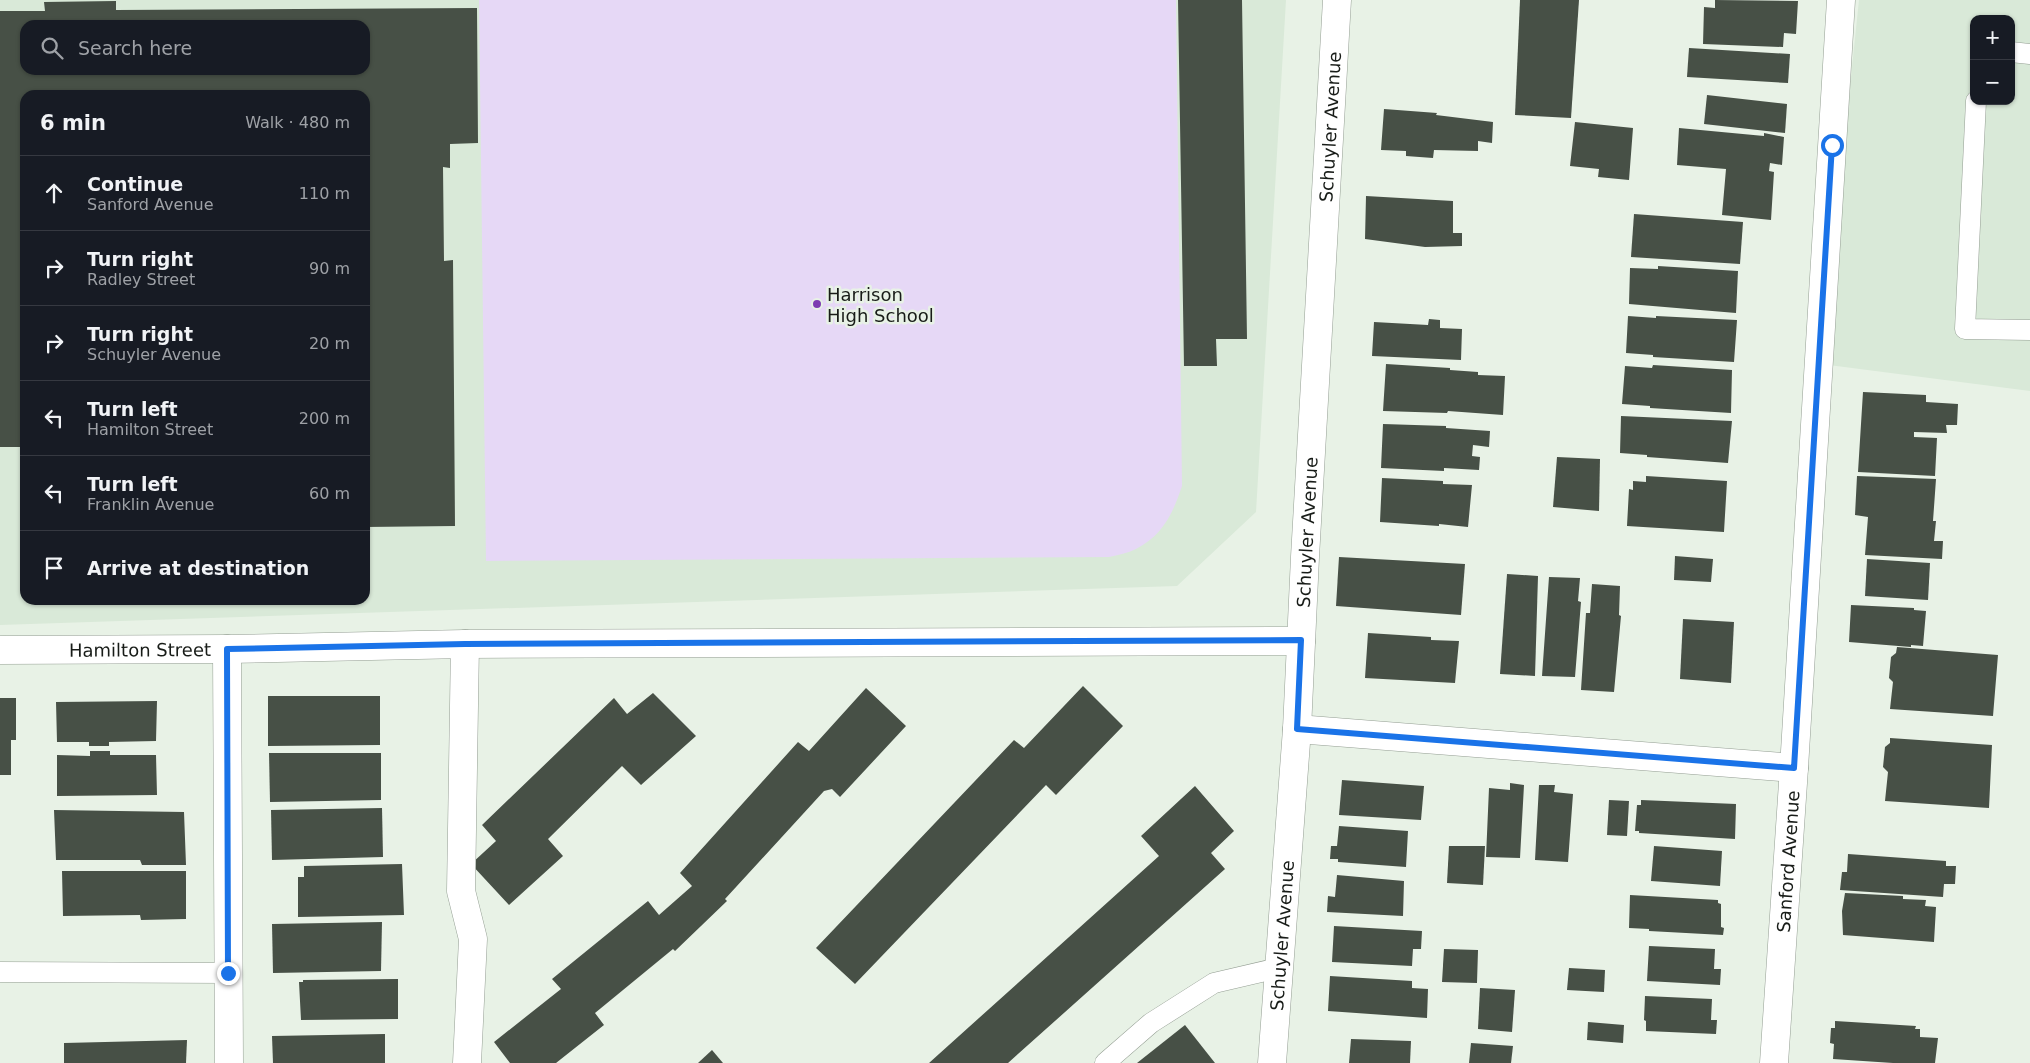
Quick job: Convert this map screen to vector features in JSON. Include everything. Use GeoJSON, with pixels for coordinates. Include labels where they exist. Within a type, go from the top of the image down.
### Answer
{"type":"FeatureCollection","features":[{"type":"Feature","properties":{"kind":"street","name":"Schuyler Avenue"},"geometry":{"type":"LineString","coordinates":[[1272,1063],[1297,729],[1336,0]]}},
{"type":"Feature","properties":{"kind":"street","name":"Sanford Avenue"},"geometry":{"type":"LineString","coordinates":[[1774,1063],[1841,0]]}},
{"type":"Feature","properties":{"kind":"street","name":"Hamilton Street"},"geometry":{"type":"LineString","coordinates":[[0,650],[227,649],[465,644],[1301,640]]}},
{"type":"Feature","properties":{"kind":"street"},"geometry":{"type":"LineString","coordinates":[[465,644],[462,891],[473,939],[467,1063]]}},
{"type":"Feature","properties":{"kind":"street"},"geometry":{"type":"LineString","coordinates":[[227,649],[229,1063]]}},
{"type":"Feature","properties":{"kind":"street"},"geometry":{"type":"LineString","coordinates":[[1297,729],[1794,768]]}},
{"type":"Feature","properties":{"kind":"lane"},"geometry":{"type":"LineString","coordinates":[[2015,52],[2030,54]]}},
{"type":"Feature","properties":{"kind":"lane"},"geometry":{"type":"LineString","coordinates":[[1976,105],[1965,329],[2030,330]]}},
{"type":"Feature","properties":{"kind":"lane"},"geometry":{"type":"LineString","coordinates":[[1105,1063],[1151,1023],[1214,983],[1278,968]]}},
{"type":"Feature","properties":{"kind":"lane"},"geometry":{"type":"LineString","coordinates":[[0,972],[228,973]]}},
{"type":"Feature","properties":{"kind":"shaded area","name":"Harrison High School"},"geometry":{"type":"Polygon","coordinates":[[[0,0],[1286,0],[1256,512],[1177,586],[0,625],[0,0]]]}},
{"type":"Feature","properties":{"kind":"shaded area","name":"Harrison High School"},"geometry":{"type":"Polygon","coordinates":[[[479,0],[1176,0],[1182,486],[1171,514],[1160,530],[1136,549],[1109,557],[486,561],[479,0]]]}},
{"type":"Feature","properties":{"kind":"shaded area"},"geometry":{"type":"Polygon","coordinates":[[[1859,0],[2030,0],[2030,391],[1821,364],[1859,0]]]}},
{"type":"Feature","properties":{"kind":"building"},"geometry":{"type":"Polygon","coordinates":[[[1178,0],[1242,0],[1247,339],[1216,339],[1217,366],[1184,366],[1178,0]]]}},
{"type":"Feature","properties":{"kind":"building"},"geometry":{"type":"Polygon","coordinates":[[[1520,0],[1579,0],[1571,118],[1515,115],[1520,0]]]}},
{"type":"Feature","properties":{"kind":"building"},"geometry":{"type":"Polygon","coordinates":[[[1715,0],[1798,1],[1796,34],[1784,33],[1783,47],[1703,44],[1704,7],[1715,8],[1715,0]]]}},
{"type":"Feature","properties":{"kind":"building"},"geometry":{"type":"Polygon","coordinates":[[[116,1],[116,10],[477,8],[478,143],[450,144],[450,168],[443,167],[444,261],[453,260],[455,526],[370,527],[370,90],[20,90],[20,447],[0,447],[0,11],[45,11],[44,2],[116,1]]]}},
{"type":"Feature","properties":{"kind":"building"},"geometry":{"type":"Polygon","coordinates":[[[1689,48],[1790,54],[1788,83],[1687,77],[1689,48]]]}},
{"type":"Feature","properties":{"kind":"building"},"geometry":{"type":"Polygon","coordinates":[[[1707,95],[1787,104],[1785,133],[1704,124],[1707,95]]]}},
{"type":"Feature","properties":{"kind":"building"},"geometry":{"type":"Polygon","coordinates":[[[1384,109],[1437,113],[1436,115],[1493,122],[1492,143],[1478,141],[1478,151],[1434,150],[1433,158],[1406,156],[1406,151],[1381,150],[1384,109]]]}},
{"type":"Feature","properties":{"kind":"building"},"geometry":{"type":"Polygon","coordinates":[[[1575,122],[1633,128],[1629,180],[1598,177],[1599,169],[1570,166],[1575,122]]]}},
{"type":"Feature","properties":{"kind":"building"},"geometry":{"type":"Polygon","coordinates":[[[1679,128],[1764,136],[1764,133],[1784,137],[1782,165],[1770,163],[1769,171],[1774,172],[1771,220],[1722,215],[1726,169],[1677,165],[1679,128]]]}},
{"type":"Feature","properties":{"kind":"building"},"geometry":{"type":"Polygon","coordinates":[[[1366,196],[1453,201],[1453,233],[1462,233],[1462,246],[1425,247],[1365,239],[1366,196]]]}},
{"type":"Feature","properties":{"kind":"building"},"geometry":{"type":"Polygon","coordinates":[[[1634,214],[1743,222],[1740,264],[1631,257],[1634,214]]]}},
{"type":"Feature","properties":{"kind":"building"},"geometry":{"type":"Polygon","coordinates":[[[1658,266],[1738,271],[1736,313],[1629,304],[1630,268],[1658,269],[1658,266]]]}},
{"type":"Feature","properties":{"kind":"building"},"geometry":{"type":"Polygon","coordinates":[[[1628,316],[1737,320],[1734,362],[1653,357],[1653,355],[1626,353],[1628,316]]]}},
{"type":"Feature","properties":{"kind":"building"},"geometry":{"type":"Polygon","coordinates":[[[1429,319],[1440,320],[1440,328],[1462,329],[1461,360],[1372,356],[1374,322],[1428,325],[1429,319]]]}},
{"type":"Feature","properties":{"kind":"building"},"geometry":{"type":"Polygon","coordinates":[[[1386,364],[1450,368],[1450,370],[1478,372],[1478,375],[1505,376],[1503,415],[1448,411],[1447,413],[1383,411],[1386,364]]]}},
{"type":"Feature","properties":{"kind":"building"},"geometry":{"type":"Polygon","coordinates":[[[1653,365],[1732,370],[1731,413],[1650,408],[1650,406],[1622,404],[1625,366],[1652,368],[1653,365]]]}},
{"type":"Feature","properties":{"kind":"building"},"geometry":{"type":"Polygon","coordinates":[[[1863,392],[1926,395],[1926,402],[1958,404],[1957,425],[1946,425],[1947,433],[1914,432],[1914,437],[1937,438],[1935,476],[1858,472],[1863,392]]]}},
{"type":"Feature","properties":{"kind":"building"},"geometry":{"type":"Polygon","coordinates":[[[1621,416],[1732,421],[1728,463],[1620,453],[1621,416]]]}},
{"type":"Feature","properties":{"kind":"building"},"geometry":{"type":"Polygon","coordinates":[[[1383,424],[1446,426],[1446,428],[1490,431],[1489,447],[1473,445],[1472,456],[1480,457],[1479,470],[1444,468],[1444,471],[1381,468],[1383,424]]]}},
{"type":"Feature","properties":{"kind":"building"},"geometry":{"type":"Polygon","coordinates":[[[1557,457],[1600,459],[1599,511],[1553,507],[1557,457]]]}},
{"type":"Feature","properties":{"kind":"building"},"geometry":{"type":"Polygon","coordinates":[[[1646,476],[1727,481],[1724,532],[1627,526],[1629,489],[1633,490],[1633,481],[1646,482],[1646,476]]]}},
{"type":"Feature","properties":{"kind":"building"},"geometry":{"type":"Polygon","coordinates":[[[1857,476],[1936,479],[1933,521],[1936,521],[1934,541],[1943,541],[1942,559],[1865,555],[1868,517],[1855,515],[1857,476]]]}},
{"type":"Feature","properties":{"kind":"building"},"geometry":{"type":"Polygon","coordinates":[[[1382,478],[1443,481],[1443,484],[1472,485],[1468,527],[1380,522],[1382,478]]]}},
{"type":"Feature","properties":{"kind":"building"},"geometry":{"type":"Polygon","coordinates":[[[1675,556],[1713,559],[1711,582],[1674,580],[1675,556]]]}},
{"type":"Feature","properties":{"kind":"building"},"geometry":{"type":"Polygon","coordinates":[[[1339,557],[1465,564],[1461,615],[1336,606],[1339,557]]]}},
{"type":"Feature","properties":{"kind":"building"},"geometry":{"type":"Polygon","coordinates":[[[1867,559],[1930,563],[1928,600],[1865,596],[1867,559]]]}},
{"type":"Feature","properties":{"kind":"building"},"geometry":{"type":"Polygon","coordinates":[[[1507,574],[1538,576],[1535,676],[1500,674],[1507,574]]]}},
{"type":"Feature","properties":{"kind":"building"},"geometry":{"type":"Polygon","coordinates":[[[1549,577],[1580,578],[1578,601],[1581,602],[1575,677],[1542,676],[1549,577]]]}},
{"type":"Feature","properties":{"kind":"building"},"geometry":{"type":"Polygon","coordinates":[[[1592,584],[1620,586],[1619,615],[1621,616],[1614,692],[1581,690],[1586,613],[1590,613],[1592,584]]]}},
{"type":"Feature","properties":{"kind":"building"},"geometry":{"type":"Polygon","coordinates":[[[1851,605],[1914,608],[1914,610],[1926,611],[1923,646],[1911,645],[1911,647],[1849,642],[1851,605]]]}},
{"type":"Feature","properties":{"kind":"building"},"geometry":{"type":"Polygon","coordinates":[[[1683,619],[1734,622],[1731,683],[1680,679],[1683,619]]]}},
{"type":"Feature","properties":{"kind":"building"},"geometry":{"type":"Polygon","coordinates":[[[1368,633],[1431,637],[1431,640],[1459,641],[1455,683],[1365,678],[1368,633]]]}},
{"type":"Feature","properties":{"kind":"building"},"geometry":{"type":"Polygon","coordinates":[[[1897,647],[1998,655],[1993,716],[1890,709],[1893,682],[1889,678],[1891,657],[1896,653],[1897,647]]]}},
{"type":"Feature","properties":{"kind":"building"},"geometry":{"type":"Polygon","coordinates":[[[1083,686],[1123,726],[1056,795],[1046,785],[855,984],[816,948],[1014,740],[1024,748],[1083,686]]]}},
{"type":"Feature","properties":{"kind":"building"},"geometry":{"type":"Polygon","coordinates":[[[866,688],[906,726],[840,797],[832,789],[824,791],[725,899],[727,901],[675,951],[673,949],[595,1013],[604,1025],[556,1063],[510,1063],[494,1042],[561,989],[552,979],[648,901],[659,915],[692,886],[680,873],[798,742],[809,751],[866,688]]]}},
{"type":"Feature","properties":{"kind":"building"},"geometry":{"type":"Polygon","coordinates":[[[653,693],[696,736],[641,785],[622,766],[548,839],[563,856],[509,905],[471,864],[496,841],[482,825],[614,698],[627,714],[653,693]]]}},
{"type":"Feature","properties":{"kind":"building"},"geometry":{"type":"Polygon","coordinates":[[[268,696],[380,696],[380,745],[268,746],[268,696]]]}},
{"type":"Feature","properties":{"kind":"building"},"geometry":{"type":"Polygon","coordinates":[[[0,698],[16,698],[16,740],[11,740],[11,775],[0,775],[0,698]]]}},
{"type":"Feature","properties":{"kind":"building"},"geometry":{"type":"Polygon","coordinates":[[[157,701],[156,741],[109,742],[109,746],[89,746],[89,742],[57,742],[56,702],[157,701]]]}},
{"type":"Feature","properties":{"kind":"building"},"geometry":{"type":"Polygon","coordinates":[[[1890,738],[1992,745],[1989,808],[1885,801],[1888,772],[1883,767],[1885,747],[1890,743],[1890,738]]]}},
{"type":"Feature","properties":{"kind":"building"},"geometry":{"type":"Polygon","coordinates":[[[90,751],[110,751],[110,755],[156,755],[157,795],[57,796],[57,755],[90,756],[90,751]]]}},
{"type":"Feature","properties":{"kind":"building"},"geometry":{"type":"Polygon","coordinates":[[[269,753],[381,753],[381,800],[270,802],[269,753]]]}},
{"type":"Feature","properties":{"kind":"building"},"geometry":{"type":"Polygon","coordinates":[[[1342,780],[1424,786],[1421,820],[1339,815],[1342,780]]]}},
{"type":"Feature","properties":{"kind":"building"},"geometry":{"type":"Polygon","coordinates":[[[1510,783],[1524,785],[1520,858],[1486,857],[1489,788],[1510,790],[1510,783]]]}},
{"type":"Feature","properties":{"kind":"building"},"geometry":{"type":"Polygon","coordinates":[[[1539,785],[1555,785],[1554,792],[1573,794],[1568,862],[1535,860],[1539,785]]]}},
{"type":"Feature","properties":{"kind":"building"},"geometry":{"type":"Polygon","coordinates":[[[1195,786],[1234,831],[1211,853],[1225,869],[1008,1063],[929,1063],[1159,856],[1141,836],[1195,786]]]}},
{"type":"Feature","properties":{"kind":"building"},"geometry":{"type":"Polygon","coordinates":[[[1609,800],[1629,801],[1627,836],[1607,835],[1609,800]]]}},
{"type":"Feature","properties":{"kind":"building"},"geometry":{"type":"Polygon","coordinates":[[[1641,800],[1736,804],[1735,839],[1639,833],[1639,831],[1635,831],[1637,805],[1641,805],[1641,800]]]}},
{"type":"Feature","properties":{"kind":"building"},"geometry":{"type":"Polygon","coordinates":[[[382,808],[383,857],[272,860],[271,810],[382,808]]]}},
{"type":"Feature","properties":{"kind":"building"},"geometry":{"type":"Polygon","coordinates":[[[54,810],[184,812],[186,865],[142,865],[140,860],[56,860],[54,810]]]}},
{"type":"Feature","properties":{"kind":"building"},"geometry":{"type":"Polygon","coordinates":[[[1339,826],[1408,831],[1406,867],[1338,862],[1338,859],[1330,859],[1331,846],[1337,846],[1339,826]]]}},
{"type":"Feature","properties":{"kind":"building"},"geometry":{"type":"Polygon","coordinates":[[[1449,846],[1485,846],[1483,885],[1447,883],[1449,846]]]}},
{"type":"Feature","properties":{"kind":"building"},"geometry":{"type":"Polygon","coordinates":[[[1654,846],[1722,851],[1720,886],[1651,881],[1654,846]]]}},
{"type":"Feature","properties":{"kind":"building"},"geometry":{"type":"Polygon","coordinates":[[[1848,854],[1946,861],[1946,866],[1956,866],[1955,884],[1944,884],[1943,897],[1840,890],[1842,872],[1847,872],[1848,854]]]}},
{"type":"Feature","properties":{"kind":"building"},"geometry":{"type":"Polygon","coordinates":[[[402,864],[404,915],[298,917],[298,877],[304,877],[304,866],[402,864]]]}},
{"type":"Feature","properties":{"kind":"building"},"geometry":{"type":"Polygon","coordinates":[[[62,871],[186,871],[186,919],[141,920],[140,915],[63,916],[62,871]]]}},
{"type":"Feature","properties":{"kind":"building"},"geometry":{"type":"Polygon","coordinates":[[[1337,875],[1404,881],[1403,916],[1327,912],[1328,896],[1335,897],[1337,875]]]}},
{"type":"Feature","properties":{"kind":"building"},"geometry":{"type":"Polygon","coordinates":[[[1845,893],[1903,896],[1903,899],[1926,900],[1925,906],[1936,907],[1934,942],[1843,935],[1842,911],[1845,893]]]}},
{"type":"Feature","properties":{"kind":"building"},"geometry":{"type":"Polygon","coordinates":[[[1630,895],[1718,900],[1718,903],[1721,904],[1723,935],[1649,931],[1649,929],[1629,928],[1630,895]]]}},
{"type":"Feature","properties":{"kind":"building"},"geometry":{"type":"Polygon","coordinates":[[[382,922],[381,971],[273,973],[272,924],[382,922]]]}},
{"type":"Feature","properties":{"kind":"building"},"geometry":{"type":"Polygon","coordinates":[[[1334,926],[1422,931],[1421,949],[1413,949],[1412,966],[1332,962],[1334,926]]]}},
{"type":"Feature","properties":{"kind":"building"},"geometry":{"type":"Polygon","coordinates":[[[1649,946],[1715,949],[1714,969],[1721,969],[1720,985],[1647,981],[1649,946]]]}},
{"type":"Feature","properties":{"kind":"building"},"geometry":{"type":"Polygon","coordinates":[[[1444,949],[1478,950],[1477,983],[1442,982],[1444,949]]]}},
{"type":"Feature","properties":{"kind":"building"},"geometry":{"type":"Polygon","coordinates":[[[1569,968],[1605,970],[1604,992],[1567,990],[1569,968]]]}},
{"type":"Feature","properties":{"kind":"building"},"geometry":{"type":"Polygon","coordinates":[[[1330,976],[1412,981],[1412,988],[1428,989],[1427,1018],[1328,1011],[1330,976]]]}},
{"type":"Feature","properties":{"kind":"building"},"geometry":{"type":"Polygon","coordinates":[[[398,979],[398,1019],[301,1020],[299,982],[303,982],[303,980],[398,979]]]}},
{"type":"Feature","properties":{"kind":"building"},"geometry":{"type":"Polygon","coordinates":[[[1480,988],[1515,990],[1512,1032],[1478,1029],[1480,988]]]}},
{"type":"Feature","properties":{"kind":"building"},"geometry":{"type":"Polygon","coordinates":[[[1645,996],[1712,999],[1711,1020],[1717,1020],[1716,1034],[1646,1031],[1646,1021],[1644,1020],[1645,996]]]}},
{"type":"Feature","properties":{"kind":"building"},"geometry":{"type":"Polygon","coordinates":[[[1835,1021],[1916,1026],[1915,1029],[1920,1029],[1920,1037],[1938,1038],[1935,1063],[1893,1063],[1833,1059],[1834,1044],[1830,1043],[1831,1028],[1835,1028],[1835,1021]]]}},
{"type":"Feature","properties":{"kind":"building"},"geometry":{"type":"Polygon","coordinates":[[[1588,1022],[1624,1025],[1623,1043],[1587,1040],[1588,1022]]]}},
{"type":"Feature","properties":{"kind":"building"},"geometry":{"type":"Polygon","coordinates":[[[1185,1025],[1215,1063],[1137,1063],[1185,1025]]]}},
{"type":"Feature","properties":{"kind":"building"},"geometry":{"type":"Polygon","coordinates":[[[385,1034],[385,1063],[273,1063],[272,1036],[385,1034]]]}},
{"type":"Feature","properties":{"kind":"building"},"geometry":{"type":"Polygon","coordinates":[[[1351,1039],[1411,1041],[1410,1063],[1349,1063],[1351,1039]]]}},
{"type":"Feature","properties":{"kind":"building"},"geometry":{"type":"Polygon","coordinates":[[[187,1040],[186,1063],[64,1063],[64,1043],[187,1040]]]}},
{"type":"Feature","properties":{"kind":"building"},"geometry":{"type":"Polygon","coordinates":[[[1471,1043],[1513,1046],[1511,1063],[1469,1063],[1471,1043]]]}},
{"type":"Feature","properties":{"kind":"building"},"geometry":{"type":"Polygon","coordinates":[[[712,1050],[723,1063],[698,1063],[712,1050]]]}},
{"type":"Feature","properties":{"kind":"place","name":"Harrison High School"},"geometry":{"type":"Point","coordinates":[817,304]}},
{"type":"Feature","properties":{"kind":"route"},"geometry":{"type":"LineString","coordinates":[[228,973],[227,649],[465,644],[1301,640],[1297,729],[1794,768],[1832,145]]}}]}
